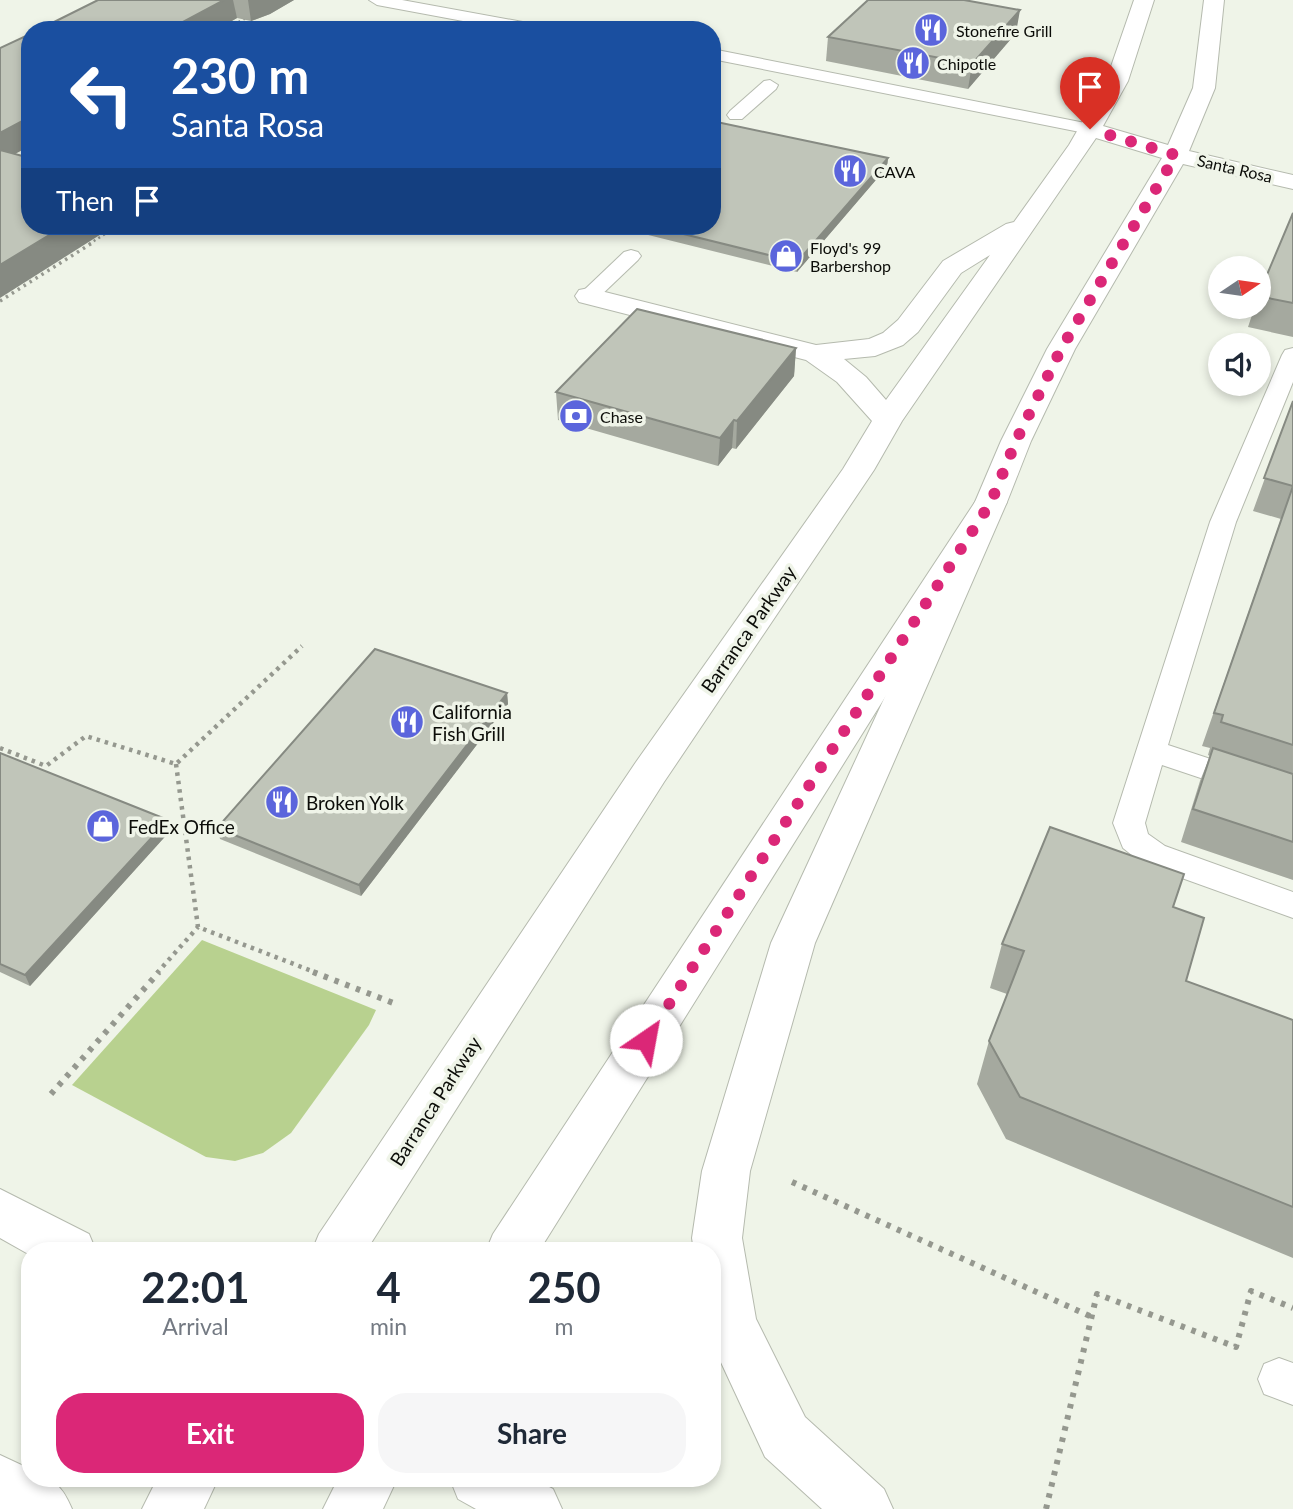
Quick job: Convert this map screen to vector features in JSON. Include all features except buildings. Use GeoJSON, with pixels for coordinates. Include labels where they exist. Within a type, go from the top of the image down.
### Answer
{"type":"FeatureCollection","features":[{"type":"Feature","properties":{"kind":"main road","name":"Barranca Parkway"},"geometry":{"type":"LineString","coordinates":[[343,1242],[650,772],[858,470],[887,421],[1028,220],[1117,81],[1144,0]]}},
{"type":"Feature","properties":{"kind":"main road"},"geometry":{"type":"LineString","coordinates":[[718,1242],[726,1171],[793,943],[1016,441],[1061,349],[1176,155],[1204,88],[1214,0]]}},
{"type":"Feature","properties":{"kind":"main road","name":"Santa Rosa"},"geometry":{"type":"LineString","coordinates":[[1079,140],[1176,155],[1293,181]]}},
{"type":"Feature","properties":{"kind":"main road"},"geometry":{"type":"LineString","coordinates":[[816,354],[875,347],[893,339],[908,326],[953,267],[1028,220]]}},
{"type":"Feature","properties":{"kind":"main road"},"geometry":{"type":"LineString","coordinates":[[589,296],[816,354],[841,369],[858,384],[887,421]]}},
{"type":"Feature","properties":{"kind":"main road"},"geometry":{"type":"LineString","coordinates":[[517,1242],[991,502]]}},
{"type":"Feature","properties":{"kind":"main road"},"geometry":{"type":"LineString","coordinates":[[0,1212],[55,1242]]}},
{"type":"Feature","properties":{"kind":"main road"},"geometry":{"type":"LineString","coordinates":[[721,1264],[730,1323],[785,1437],[864,1509]]}},
{"type":"Feature","properties":{"kind":"main road"},"geometry":{"type":"LineString","coordinates":[[0,1483],[43,1509]]}},
{"type":"Feature","properties":{"kind":"main road"},"geometry":{"type":"LineString","coordinates":[[171,1509],[185,1487]]}},
{"type":"Feature","properties":{"kind":"main road"},"geometry":{"type":"LineString","coordinates":[[352,1509],[364,1487]]}},
{"type":"Feature","properties":{"kind":"main road"},"geometry":{"type":"LineString","coordinates":[[493,1487],[533,1509]]}},
{"type":"Feature","properties":{"kind":"lane"},"geometry":{"type":"LineString","coordinates":[[377,0],[490,21]]}},
{"type":"Feature","properties":{"kind":"lane"},"geometry":{"type":"LineString","coordinates":[[721,56],[1079,140]]}},
{"type":"Feature","properties":{"kind":"lane"},"geometry":{"type":"LineString","coordinates":[[736,115],[777,86],[747,80]]}},
{"type":"Feature","properties":{"kind":"lane"},"geometry":{"type":"LineString","coordinates":[[589,296],[631,256]]}},
{"type":"Feature","properties":{"kind":"lane"},"geometry":{"type":"LineString","coordinates":[[1293,355],[1223,522],[1129,823],[1134,840],[1154,855],[1293,905]]}},
{"type":"Feature","properties":{"kind":"lane"},"geometry":{"type":"LineString","coordinates":[[1151,750],[1293,798]]}},
{"type":"Feature","properties":{"kind":"path"},"geometry":{"type":"LineString","coordinates":[[240,21],[257,12]]}},
{"type":"Feature","properties":{"kind":"path"},"geometry":{"type":"LineString","coordinates":[[0,301],[104,235]]}},
{"type":"Feature","properties":{"kind":"path"},"geometry":{"type":"LineString","coordinates":[[176,764],[302,646]]}},
{"type":"Feature","properties":{"kind":"path"},"geometry":{"type":"LineString","coordinates":[[0,748],[46,766],[86,736],[176,764]]}},
{"type":"Feature","properties":{"kind":"path"},"geometry":{"type":"LineString","coordinates":[[51,1094],[198,927],[176,764]]}},
{"type":"Feature","properties":{"kind":"path"},"geometry":{"type":"LineString","coordinates":[[198,927],[396,1004]]}},
{"type":"Feature","properties":{"kind":"path"},"geometry":{"type":"LineString","coordinates":[[792,1182],[1092,1317]]}},
{"type":"Feature","properties":{"kind":"path"},"geometry":{"type":"LineString","coordinates":[[1046,1509],[1097,1294],[1236,1347],[1251,1291],[1293,1308]]}},
{"type":"Feature","properties":{"kind":"green space"},"geometry":{"type":"Polygon","coordinates":[[[202,940],[376,1010],[369,1025],[291,1133],[263,1153],[235,1161],[206,1157],[72,1085],[202,940]]]}},
{"type":"Feature","properties":{"kind":"place","name":"Stonefire Grill"},"geometry":{"type":"Point","coordinates":[931,30]}},
{"type":"Feature","properties":{"kind":"place","name":"Chipotle"},"geometry":{"type":"Point","coordinates":[913,63]}},
{"type":"Feature","properties":{"kind":"place","name":"CAVA"},"geometry":{"type":"Point","coordinates":[850,171]}},
{"type":"Feature","properties":{"kind":"place","name":"Floyd's 99 Barbershop"},"geometry":{"type":"Point","coordinates":[786,256]}},
{"type":"Feature","properties":{"kind":"place","name":"Chase"},"geometry":{"type":"Point","coordinates":[576,416]}},
{"type":"Feature","properties":{"kind":"place","name":"California Fish Grill"},"geometry":{"type":"Point","coordinates":[407,722]}},
{"type":"Feature","properties":{"kind":"place","name":"Broken Yolk"},"geometry":{"type":"Point","coordinates":[282,802]}},
{"type":"Feature","properties":{"kind":"place","name":"FedEx Office"},"geometry":{"type":"Point","coordinates":[103,826]}},
{"type":"Feature","properties":{"kind":"route"},"geometry":{"type":"LineString","coordinates":[[646,1040],[991,502],[1016,441],[1061,349],[1176,155],[1090,129]]}}]}
